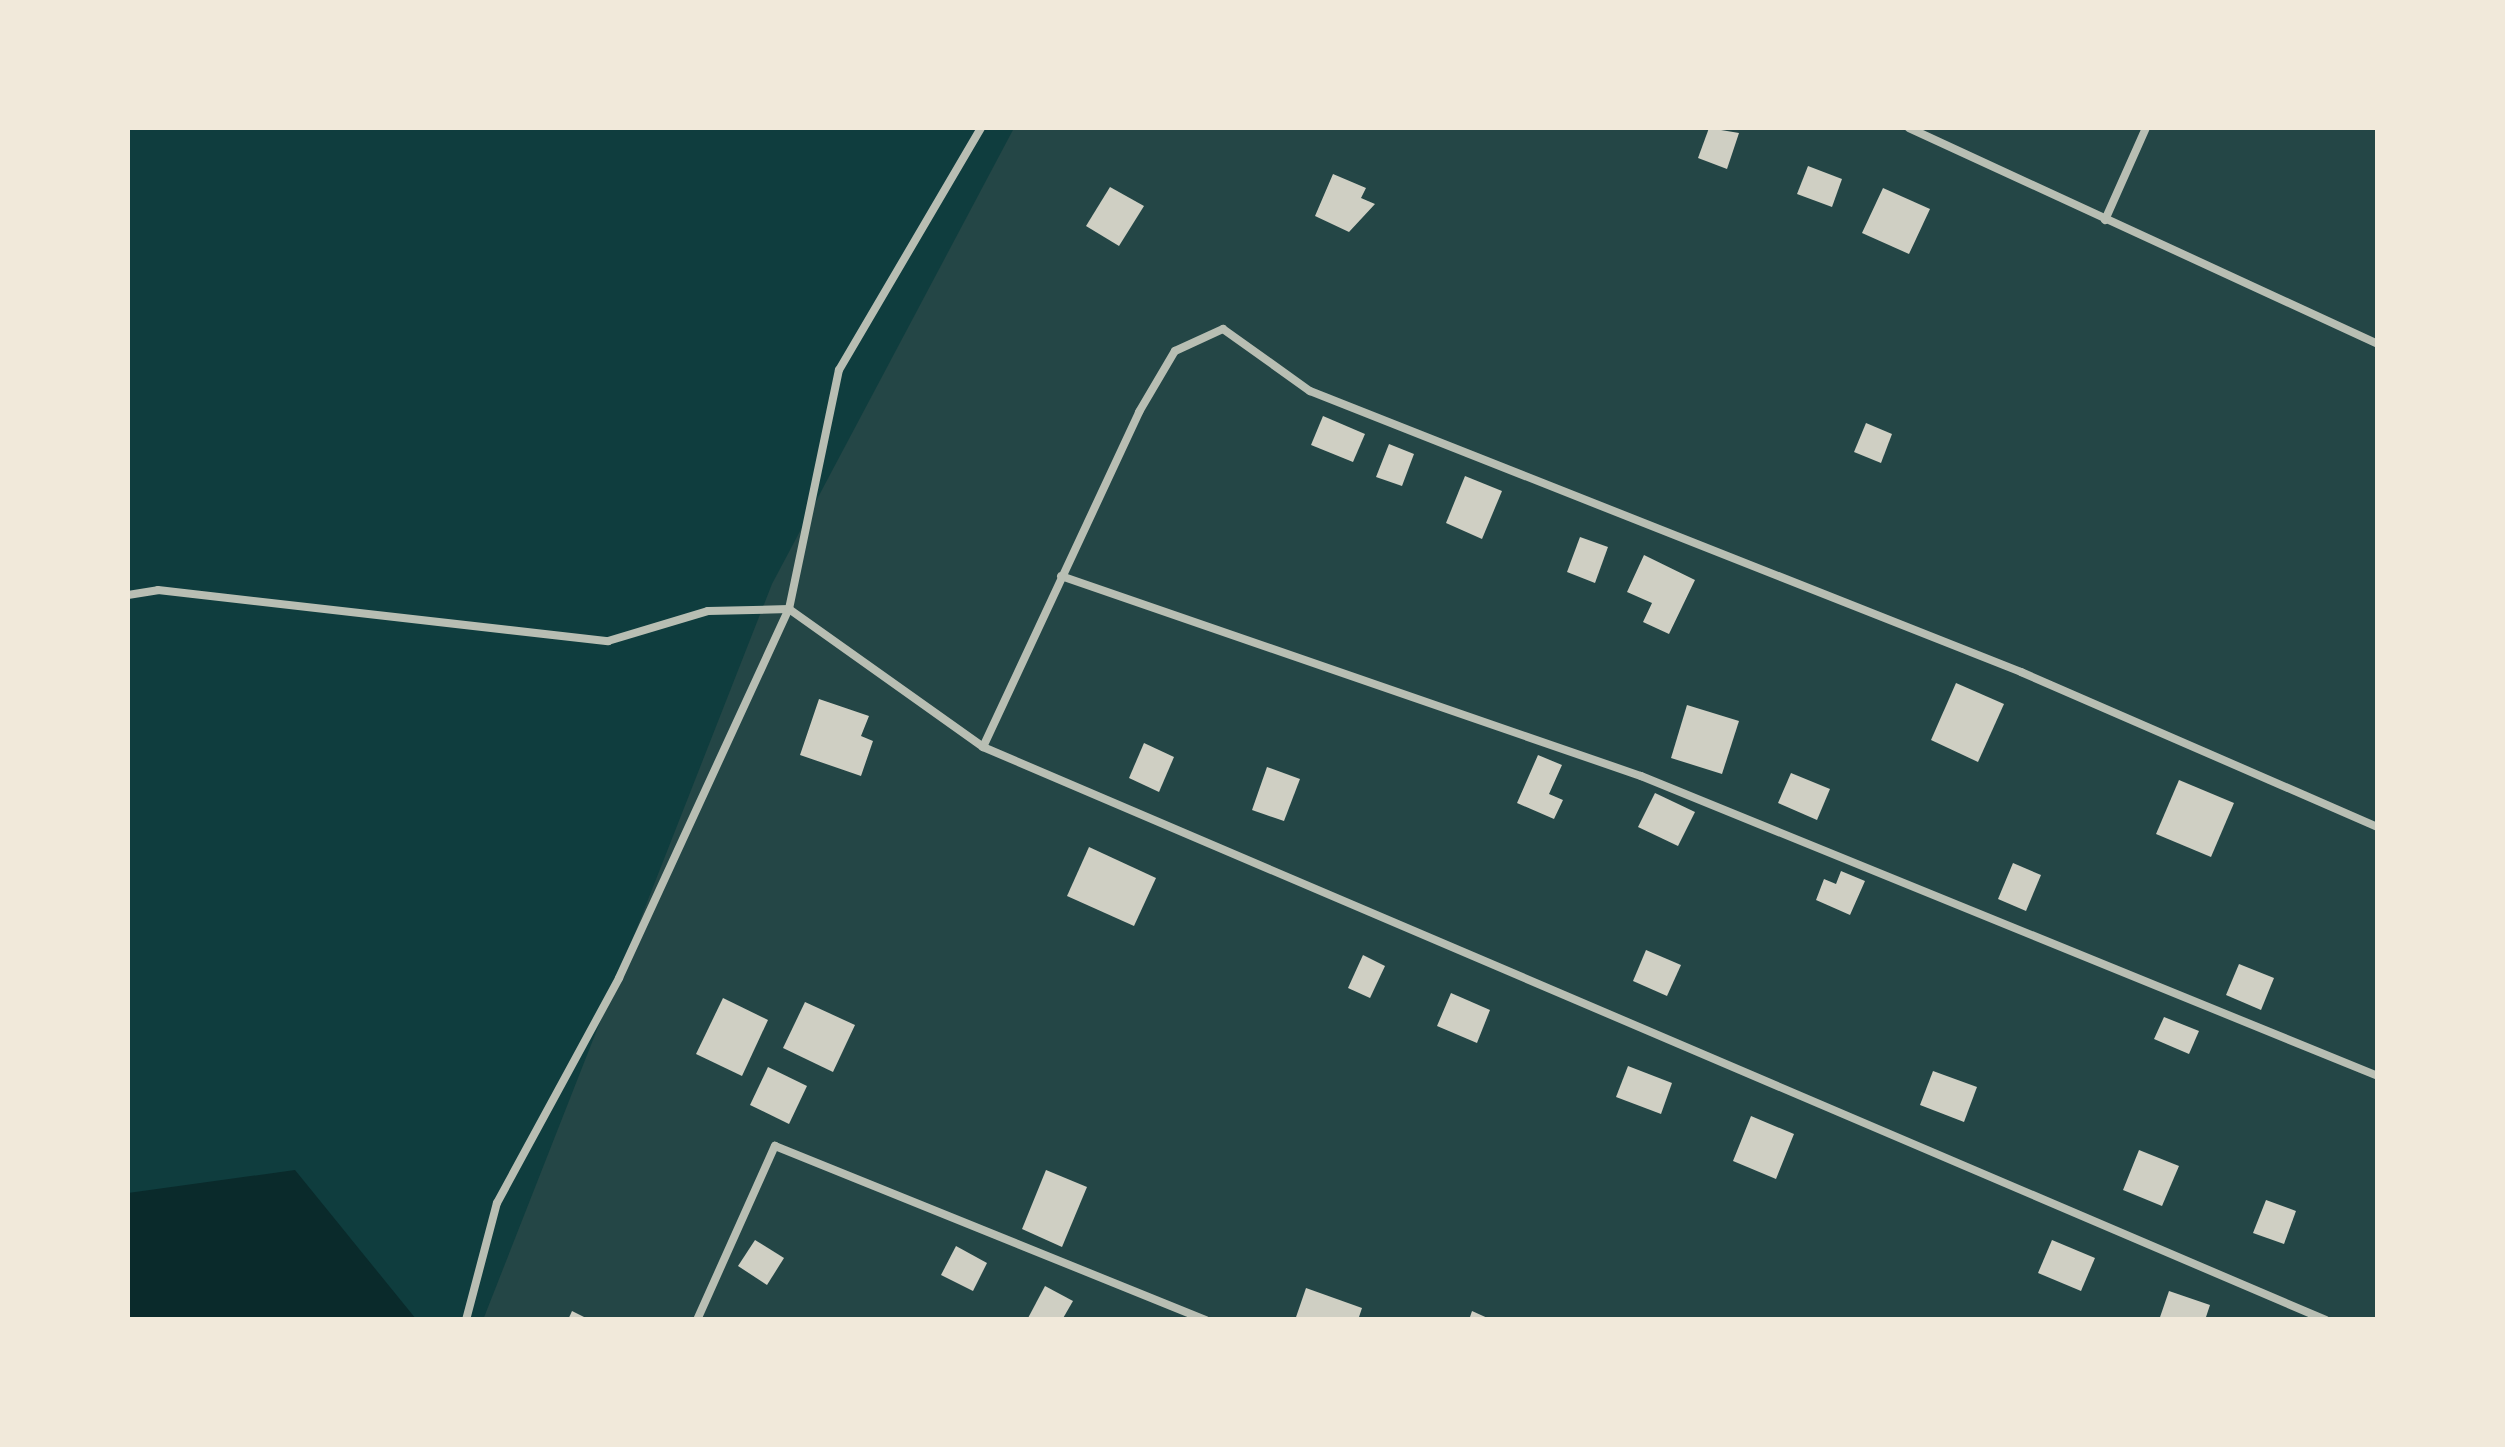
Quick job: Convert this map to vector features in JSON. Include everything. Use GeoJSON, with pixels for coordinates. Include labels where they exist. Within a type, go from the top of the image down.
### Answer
{"type":"FeatureCollection","features":[{"type":"Feature","properties":{"kind":"lane"},"geometry":{"type":"LineString","coordinates":[[466,1320],[496,1202],[619,978],[789,609],[839,370],[981,128]]}},
{"type":"Feature","properties":{"kind":"lane"},"geometry":{"type":"LineString","coordinates":[[1909,128],[2378,344]]}},
{"type":"Feature","properties":{"kind":"lane"},"geometry":{"type":"LineString","coordinates":[[2105,220],[2146,128]]}},
{"type":"Feature","properties":{"kind":"lane"},"geometry":{"type":"LineString","coordinates":[[983,747],[1062,576],[1175,351],[1223,329],[1310,391],[2021,672],[2378,827]]}},
{"type":"Feature","properties":{"kind":"lane"},"geometry":{"type":"LineString","coordinates":[[1062,576],[1641,776],[2378,1076]]}},
{"type":"Feature","properties":{"kind":"lane"},"geometry":{"type":"LineString","coordinates":[[128,595],[158,590],[608,641],[708,611],[789,609],[983,747],[2326,1320]]}},
{"type":"Feature","properties":{"kind":"lane"},"geometry":{"type":"LineString","coordinates":[[697,1320],[776,1146],[1206,1320]]}},
{"type":"Feature","properties":{"kind":"shaded area"},"geometry":{"type":"Polygon","coordinates":[[[1014,128],[2377,128],[2377,1319],[483,1320],[772,584],[1014,128]]]}},
{"type":"Feature","properties":{"kind":"shaded area"},"geometry":{"type":"Polygon","coordinates":[[[295,1170],[416,1319],[128,1319],[128,1193],[295,1170]]]}},
{"type":"Feature","properties":{"kind":"building"},"geometry":{"type":"Polygon","coordinates":[[[1709,128],[1739,133],[1727,169],[1698,158],[1709,128]]]}},
{"type":"Feature","properties":{"kind":"building"},"geometry":{"type":"Polygon","coordinates":[[[1808,166],[1842,179],[1832,207],[1797,194],[1808,166]]]}},
{"type":"Feature","properties":{"kind":"building"},"geometry":{"type":"Polygon","coordinates":[[[1333,174],[1366,188],[1361,198],[1375,204],[1349,232],[1315,216],[1333,174]]]}},
{"type":"Feature","properties":{"kind":"building"},"geometry":{"type":"Polygon","coordinates":[[[1110,187],[1144,206],[1119,246],[1086,226],[1110,187]]]}},
{"type":"Feature","properties":{"kind":"building"},"geometry":{"type":"Polygon","coordinates":[[[1883,188],[1930,209],[1909,254],[1862,233],[1883,188]]]}},
{"type":"Feature","properties":{"kind":"building"},"geometry":{"type":"Polygon","coordinates":[[[1323,416],[1365,434],[1353,462],[1311,445],[1323,416]]]}},
{"type":"Feature","properties":{"kind":"building"},"geometry":{"type":"Polygon","coordinates":[[[1866,423],[1892,434],[1881,463],[1854,452],[1866,423]]]}},
{"type":"Feature","properties":{"kind":"building"},"geometry":{"type":"Polygon","coordinates":[[[1389,444],[1414,454],[1402,486],[1376,477],[1389,444]]]}},
{"type":"Feature","properties":{"kind":"building"},"geometry":{"type":"Polygon","coordinates":[[[1465,476],[1502,491],[1482,539],[1446,523],[1465,476]]]}},
{"type":"Feature","properties":{"kind":"building"},"geometry":{"type":"Polygon","coordinates":[[[1580,537],[1608,547],[1595,583],[1567,572],[1580,537]]]}},
{"type":"Feature","properties":{"kind":"building"},"geometry":{"type":"Polygon","coordinates":[[[1644,555],[1695,580],[1669,634],[1643,622],[1652,603],[1627,592],[1644,555]]]}},
{"type":"Feature","properties":{"kind":"building"},"geometry":{"type":"Polygon","coordinates":[[[1956,683],[2004,704],[1978,762],[1931,740],[1956,683]]]}},
{"type":"Feature","properties":{"kind":"building"},"geometry":{"type":"Polygon","coordinates":[[[819,699],[869,716],[861,736],[873,741],[861,776],[800,755],[819,699]]]}},
{"type":"Feature","properties":{"kind":"building"},"geometry":{"type":"Polygon","coordinates":[[[1687,705],[1739,721],[1722,774],[1671,758],[1687,705]]]}},
{"type":"Feature","properties":{"kind":"building"},"geometry":{"type":"Polygon","coordinates":[[[1144,743],[1174,757],[1159,792],[1129,778],[1144,743]]]}},
{"type":"Feature","properties":{"kind":"building"},"geometry":{"type":"Polygon","coordinates":[[[1538,755],[1562,765],[1549,794],[1563,800],[1554,819],[1517,803],[1538,755]]]}},
{"type":"Feature","properties":{"kind":"building"},"geometry":{"type":"Polygon","coordinates":[[[1267,767],[1300,779],[1284,821],[1252,810],[1267,767]]]}},
{"type":"Feature","properties":{"kind":"building"},"geometry":{"type":"Polygon","coordinates":[[[1791,773],[1830,789],[1817,820],[1778,803],[1791,773]]]}},
{"type":"Feature","properties":{"kind":"building"},"geometry":{"type":"Polygon","coordinates":[[[2179,780],[2234,803],[2211,857],[2156,834],[2179,780]]]}},
{"type":"Feature","properties":{"kind":"building"},"geometry":{"type":"Polygon","coordinates":[[[1655,793],[1695,812],[1678,846],[1638,827],[1655,793]]]}},
{"type":"Feature","properties":{"kind":"building"},"geometry":{"type":"Polygon","coordinates":[[[1089,847],[1156,878],[1134,926],[1067,896],[1089,847]]]}},
{"type":"Feature","properties":{"kind":"building"},"geometry":{"type":"Polygon","coordinates":[[[2013,863],[2041,875],[2026,911],[1998,899],[2013,863]]]}},
{"type":"Feature","properties":{"kind":"building"},"geometry":{"type":"Polygon","coordinates":[[[1841,871],[1865,881],[1850,915],[1816,900],[1824,879],[1836,884],[1841,871]]]}},
{"type":"Feature","properties":{"kind":"building"},"geometry":{"type":"Polygon","coordinates":[[[1646,950],[1681,965],[1667,996],[1633,981],[1646,950]]]}},
{"type":"Feature","properties":{"kind":"building"},"geometry":{"type":"Polygon","coordinates":[[[1363,955],[1385,966],[1370,998],[1348,988],[1363,955]]]}},
{"type":"Feature","properties":{"kind":"building"},"geometry":{"type":"Polygon","coordinates":[[[2239,964],[2274,978],[2261,1010],[2226,995],[2239,964]]]}},
{"type":"Feature","properties":{"kind":"building"},"geometry":{"type":"Polygon","coordinates":[[[1451,993],[1490,1010],[1477,1043],[1437,1026],[1451,993]]]}},
{"type":"Feature","properties":{"kind":"building"},"geometry":{"type":"Polygon","coordinates":[[[723,998],[768,1020],[742,1076],[696,1054],[723,998]]]}},
{"type":"Feature","properties":{"kind":"building"},"geometry":{"type":"Polygon","coordinates":[[[805,1002],[855,1025],[833,1072],[783,1048],[805,1002]]]}},
{"type":"Feature","properties":{"kind":"building"},"geometry":{"type":"Polygon","coordinates":[[[2164,1017],[2199,1031],[2189,1054],[2154,1039],[2164,1017]]]}},
{"type":"Feature","properties":{"kind":"building"},"geometry":{"type":"Polygon","coordinates":[[[1628,1066],[1672,1083],[1661,1114],[1616,1097],[1628,1066]]]}},
{"type":"Feature","properties":{"kind":"building"},"geometry":{"type":"Polygon","coordinates":[[[768,1067],[807,1086],[789,1124],[750,1105],[768,1067]]]}},
{"type":"Feature","properties":{"kind":"building"},"geometry":{"type":"Polygon","coordinates":[[[1933,1071],[1977,1087],[1964,1122],[1920,1105],[1933,1071]]]}},
{"type":"Feature","properties":{"kind":"building"},"geometry":{"type":"Polygon","coordinates":[[[1751,1116],[1794,1134],[1776,1179],[1733,1161],[1751,1116]]]}},
{"type":"Feature","properties":{"kind":"building"},"geometry":{"type":"Polygon","coordinates":[[[2139,1150],[2179,1166],[2162,1206],[2123,1190],[2139,1150]]]}},
{"type":"Feature","properties":{"kind":"building"},"geometry":{"type":"Polygon","coordinates":[[[1046,1170],[1087,1187],[1062,1247],[1022,1229],[1046,1170]]]}},
{"type":"Feature","properties":{"kind":"building"},"geometry":{"type":"Polygon","coordinates":[[[2266,1200],[2296,1211],[2284,1244],[2253,1233],[2266,1200]]]}},
{"type":"Feature","properties":{"kind":"building"},"geometry":{"type":"Polygon","coordinates":[[[755,1240],[784,1258],[767,1285],[738,1266],[755,1240]]]}},
{"type":"Feature","properties":{"kind":"building"},"geometry":{"type":"Polygon","coordinates":[[[2052,1240],[2095,1258],[2081,1291],[2038,1273],[2052,1240]]]}},
{"type":"Feature","properties":{"kind":"building"},"geometry":{"type":"Polygon","coordinates":[[[956,1246],[987,1263],[973,1291],[941,1275],[956,1246]]]}},
{"type":"Feature","properties":{"kind":"building"},"geometry":{"type":"Polygon","coordinates":[[[1045,1286],[1073,1301],[1062,1320],[1027,1320],[1045,1286]]]}},
{"type":"Feature","properties":{"kind":"building"},"geometry":{"type":"Polygon","coordinates":[[[1306,1288],[1362,1308],[1358,1320],[1295,1320],[1306,1288]]]}},
{"type":"Feature","properties":{"kind":"building"},"geometry":{"type":"Polygon","coordinates":[[[2169,1291],[2210,1305],[2205,1320],[2159,1320],[2169,1291]]]}},
{"type":"Feature","properties":{"kind":"building"},"geometry":{"type":"Polygon","coordinates":[[[572,1311],[590,1320],[568,1320],[572,1311]]]}},
{"type":"Feature","properties":{"kind":"building"},"geometry":{"type":"Polygon","coordinates":[[[1472,1311],[1492,1320],[1469,1320],[1472,1311]]]}}]}
